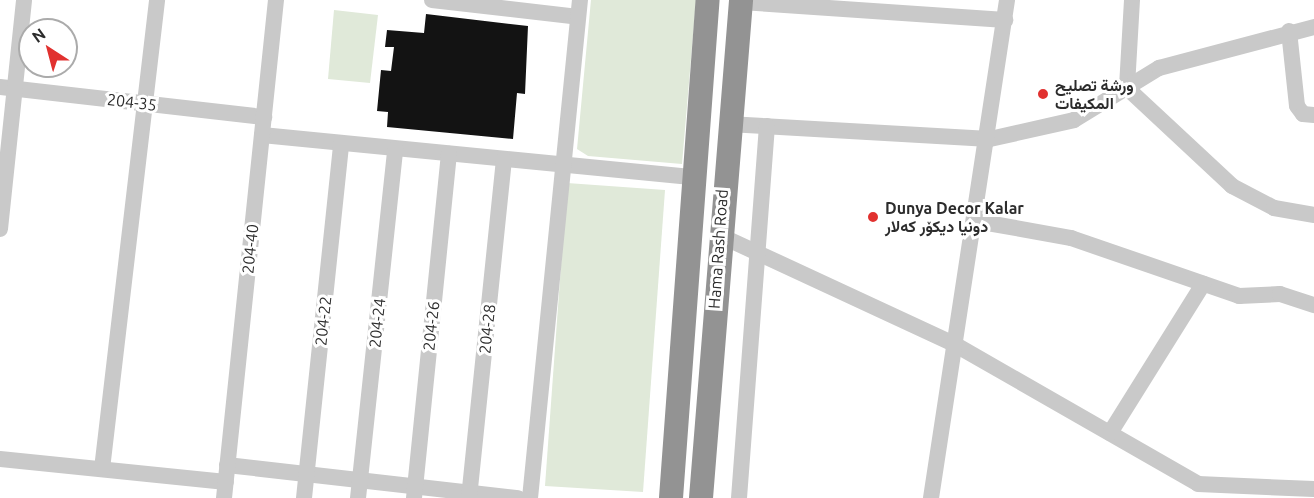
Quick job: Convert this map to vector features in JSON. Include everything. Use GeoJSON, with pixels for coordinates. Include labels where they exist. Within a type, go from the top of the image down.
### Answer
{"type":"FeatureCollection","features":[{"type":"Feature","properties":{"kind":"highway","name":"Hama Rash Road"},"geometry":{"type":"LineString","coordinates":[[671,498],[691,177],[708,0]]}},
{"type":"Feature","properties":{"kind":"highway","name":"Hama Rash Road"},"geometry":{"type":"LineString","coordinates":[[701,498],[719,235],[741,1]]}},
{"type":"Feature","properties":{"kind":"street"},"geometry":{"type":"LineString","coordinates":[[0,229],[8,88],[24,0]]}},
{"type":"Feature","properties":{"kind":"street"},"geometry":{"type":"LineString","coordinates":[[102,470],[157,0]]}},
{"type":"Feature","properties":{"kind":"street","name":"204-40"},"geometry":{"type":"LineString","coordinates":[[225,490],[276,0]]}},
{"type":"Feature","properties":{"kind":"street"},"geometry":{"type":"LineString","coordinates":[[432,0],[579,8],[530,498]]}},
{"type":"Feature","properties":{"kind":"street"},"geometry":{"type":"LineString","coordinates":[[931,498],[954,344],[990,139],[1008,0]]}},
{"type":"Feature","properties":{"kind":"street"},"geometry":{"type":"LineString","coordinates":[[1127,88],[1132,0]]}},
{"type":"Feature","properties":{"kind":"street"},"geometry":{"type":"LineString","coordinates":[[741,1],[1005,20]]}},
{"type":"Feature","properties":{"kind":"street"},"geometry":{"type":"LineString","coordinates":[[728,124],[990,139],[1074,120],[1159,68],[1288,31],[1314,27]]}},
{"type":"Feature","properties":{"kind":"street"},"geometry":{"type":"LineString","coordinates":[[1288,31],[1297,106],[1303,114],[1314,115]]}},
{"type":"Feature","properties":{"kind":"street","name":"204-35"},"geometry":{"type":"LineString","coordinates":[[8,88],[264,117]]}},
{"type":"Feature","properties":{"kind":"street"},"geometry":{"type":"LineString","coordinates":[[1127,88],[1232,186],[1274,208],[1314,215]]}},
{"type":"Feature","properties":{"kind":"street"},"geometry":{"type":"LineString","coordinates":[[739,498],[768,126]]}},
{"type":"Feature","properties":{"kind":"street"},"geometry":{"type":"LineString","coordinates":[[262,135],[691,177]]}},
{"type":"Feature","properties":{"kind":"street","name":"204-22"},"geometry":{"type":"LineString","coordinates":[[304,498],[341,143]]}},
{"type":"Feature","properties":{"kind":"street","name":"204-24"},"geometry":{"type":"LineString","coordinates":[[358,498],[395,149]]}},
{"type":"Feature","properties":{"kind":"street","name":"204-26"},"geometry":{"type":"LineString","coordinates":[[414,492],[449,154]]}},
{"type":"Feature","properties":{"kind":"street","name":"204-28"},"geometry":{"type":"LineString","coordinates":[[470,495],[504,160]]}},
{"type":"Feature","properties":{"kind":"street"},"geometry":{"type":"LineString","coordinates":[[976,221],[1071,238],[1239,296],[1280,294],[1314,305]]}},
{"type":"Feature","properties":{"kind":"street"},"geometry":{"type":"LineString","coordinates":[[719,235],[758,257],[954,344],[1110,434],[1200,491],[1314,489]]}},
{"type":"Feature","properties":{"kind":"street"},"geometry":{"type":"LineString","coordinates":[[1110,434],[1203,284]]}},
{"type":"Feature","properties":{"kind":"street"},"geometry":{"type":"LineString","coordinates":[[0,459],[102,470],[225,490]]}},
{"type":"Feature","properties":{"kind":"street"},"geometry":{"type":"LineString","coordinates":[[227,465],[360,480],[414,492],[518,498]]}},
{"type":"Feature","properties":{"kind":"green space"},"geometry":{"type":"Polygon","coordinates":[[[591,0],[696,0],[682,164],[588,156],[577,149],[591,0]]]}},
{"type":"Feature","properties":{"kind":"green space"},"geometry":{"type":"Polygon","coordinates":[[[334,10],[378,15],[370,83],[328,79],[334,10]]]}},
{"type":"Feature","properties":{"kind":"green space"},"geometry":{"type":"Polygon","coordinates":[[[567,183],[665,190],[643,492],[545,486],[567,183]]]}},
{"type":"Feature","properties":{"kind":"building"},"geometry":{"type":"Polygon","coordinates":[[[426,14],[528,26],[525,94],[517,93],[513,139],[387,127],[388,112],[377,111],[381,70],[391,71],[394,47],[385,47],[387,30],[424,33],[426,14]]]}},
{"type":"Feature","properties":{"kind":"place","name":"ورشة تصليح المكيفات"},"geometry":{"type":"Point","coordinates":[1043,94]}},
{"type":"Feature","properties":{"kind":"place","name":"Dunya Decor Kalar دونیا دیکۆر کەلار"},"geometry":{"type":"Point","coordinates":[873,217]}}]}
